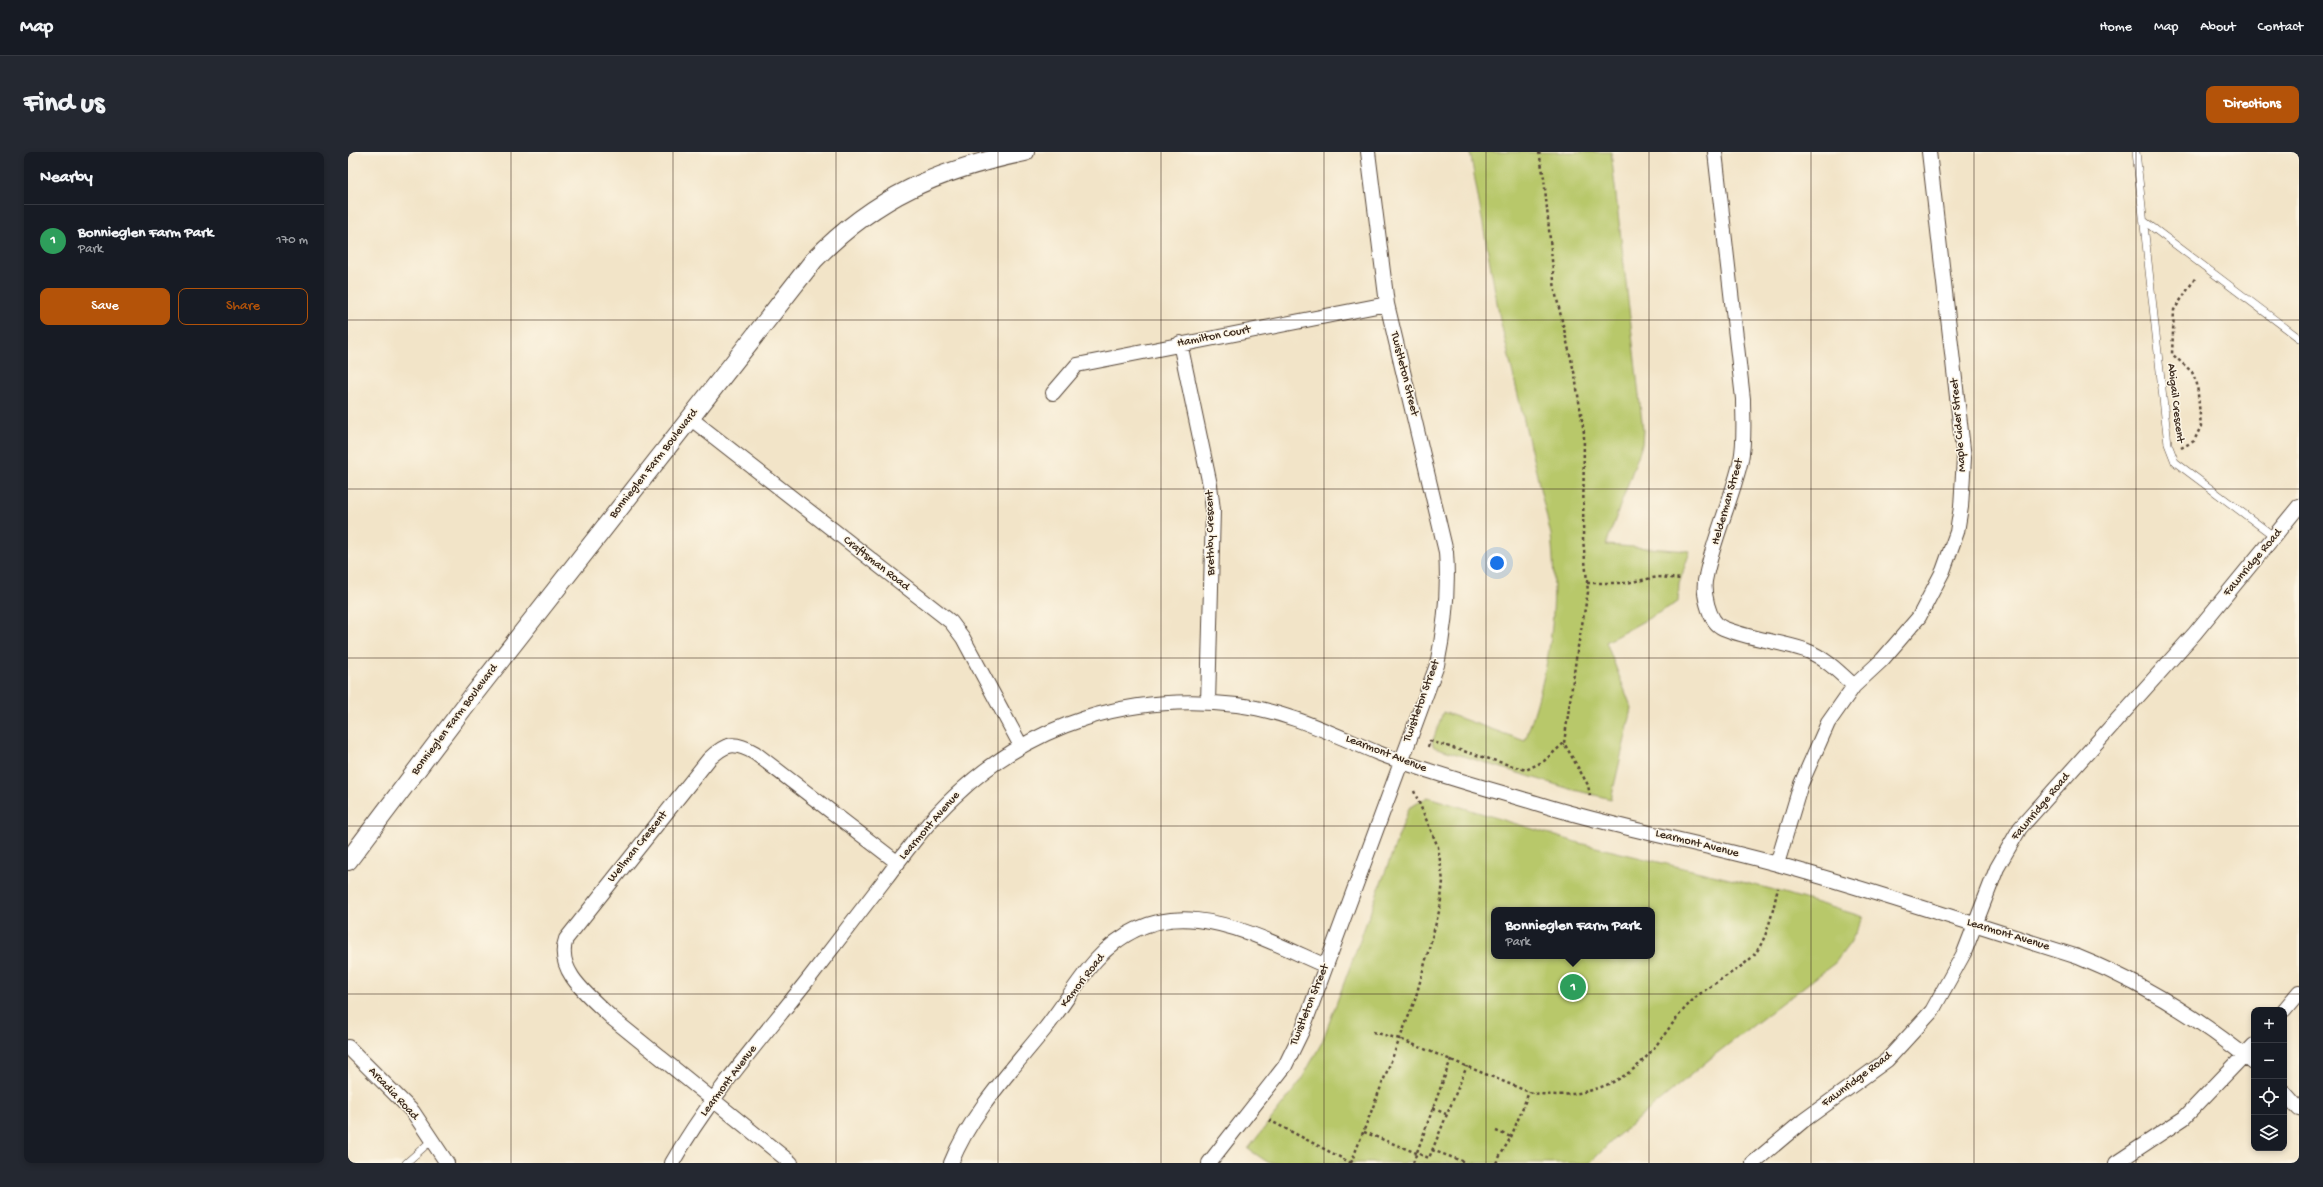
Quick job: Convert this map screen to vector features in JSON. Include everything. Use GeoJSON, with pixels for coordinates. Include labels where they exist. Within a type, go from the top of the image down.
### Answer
{"type":"FeatureCollection","features":[{"type":"Feature","properties":{"kind":"street","name":"Bonnieglen Farm Boulevard"},"geometry":{"type":"LineString","coordinates":[[348,861],[471,698],[814,260],[847,229],[880,205],[926,180],[966,166],[1025,152]]}},
{"type":"Feature","properties":{"kind":"street","name":"Twistleton Street"},"geometry":{"type":"LineString","coordinates":[[1209,1163],[1285,1066],[1302,1031],[1437,665],[1445,625],[1448,580],[1446,552],[1387,304],[1368,152]]}},
{"type":"Feature","properties":{"kind":"street","name":"Helderman Street"},"geometry":{"type":"LineString","coordinates":[[1715,152],[1743,399],[1743,430],[1741,458],[1732,495],[1705,577],[1704,595],[1710,613],[1721,627],[1806,651],[1823,660],[1854,686]]}},
{"type":"Feature","properties":{"kind":"street","name":"Maple Cider Street"},"geometry":{"type":"LineString","coordinates":[[1777,864],[1801,784],[1828,723],[1854,686],[1882,660],[1919,617],[1943,571],[1956,532],[1961,507],[1964,458],[1930,152]]}},
{"type":"Feature","properties":{"kind":"street","name":"Hamilton Court"},"geometry":{"type":"LineString","coordinates":[[1053,393],[1077,365],[1180,343],[1387,304]]}},
{"type":"Feature","properties":{"kind":"street","name":"Brethby Crescent"},"geometry":{"type":"LineString","coordinates":[[1180,343],[1210,485],[1213,510],[1208,703]]}},
{"type":"Feature","properties":{"kind":"street","name":"Craftsman Road"},"geometry":{"type":"LineString","coordinates":[[690,418],[951,622],[963,638],[1021,746]]}},
{"type":"Feature","properties":{"kind":"street","name":"Fawnridge Road"},"geometry":{"type":"LineString","coordinates":[[1753,1163],[1803,1121],[1887,1060],[1932,1011],[1964,953],[1976,926],[1997,868],[2020,828],[2195,633],[2276,537],[2299,506]]}},
{"type":"Feature","properties":{"kind":"street","name":"Learmont Avenue"},"geometry":{"type":"LineString","coordinates":[[672,1163],[682,1144],[714,1101],[898,862],[957,794],[981,773],[1021,746],[1067,724],[1120,708],[1166,703],[1240,705],[1278,713],[1401,761],[1570,814],[1777,864],[2078,957],[2110,970],[2179,1007],[2251,1055]]}},
{"type":"Feature","properties":{"kind":"street","name":"Wellman Crescent"},"geometry":{"type":"LineString","coordinates":[[714,1101],[613,1019],[573,978],[566,968],[563,949],[566,939],[578,923],[709,759],[727,745],[737,745],[755,753],[898,862]]}},
{"type":"Feature","properties":{"kind":"street","name":"Kamori Road"},"geometry":{"type":"LineString","coordinates":[[951,1163],[968,1127],[1054,1018],[1096,960],[1131,932],[1154,924],[1177,919],[1216,922],[1326,966]]}},
{"type":"Feature","properties":{"kind":"street"},"geometry":{"type":"LineString","coordinates":[[2286,1007],[2299,992]]}},
{"type":"Feature","properties":{"kind":"street","name":"Arcadia Road"},"geometry":{"type":"LineString","coordinates":[[348,1047],[413,1112],[447,1163]]}},
{"type":"Feature","properties":{"kind":"street"},"geometry":{"type":"LineString","coordinates":[[2116,1163],[2184,1118],[2251,1055]]}},
{"type":"Feature","properties":{"kind":"street"},"geometry":{"type":"LineString","coordinates":[[2287,1095],[2299,1109]]}},
{"type":"Feature","properties":{"kind":"street"},"geometry":{"type":"LineString","coordinates":[[714,1101],[791,1163]]}},
{"type":"Feature","properties":{"kind":"lane","name":"Abigail Crescent"},"geometry":{"type":"LineString","coordinates":[[2136,152],[2168,444],[2175,462],[2276,537]]}},
{"type":"Feature","properties":{"kind":"lane"},"geometry":{"type":"LineString","coordinates":[[2144,221],[2299,338]]}},
{"type":"Feature","properties":{"kind":"lane"},"geometry":{"type":"LineString","coordinates":[[406,1163],[432,1140]]}},
{"type":"Feature","properties":{"kind":"path"},"geometry":{"type":"LineString","coordinates":[[1539,152],[1544,178],[1555,291],[1575,376],[1584,433],[1583,539],[1588,592],[1577,652],[1564,743],[1588,785],[1590,796]]}},
{"type":"Feature","properties":{"kind":"path"},"geometry":{"type":"LineString","coordinates":[[2181,448],[2194,441],[2201,426],[2197,384],[2192,372],[2172,354],[2173,317],[2174,310],[2196,277]]}},
{"type":"Feature","properties":{"kind":"path"},"geometry":{"type":"LineString","coordinates":[[1587,584],[1626,583],[1658,577],[1682,579]]}},
{"type":"Feature","properties":{"kind":"path"},"geometry":{"type":"LineString","coordinates":[[1428,747],[1430,741],[1526,770],[1544,761],[1564,743]]}},
{"type":"Feature","properties":{"kind":"path"},"geometry":{"type":"LineString","coordinates":[[1269,1120],[1351,1163],[1415,1000],[1440,908],[1443,881],[1438,847],[1414,791]]}},
{"type":"Feature","properties":{"kind":"path"},"geometry":{"type":"LineString","coordinates":[[1373,1032],[1400,1039],[1529,1092],[1547,1096],[1566,1096],[1594,1090],[1630,1072],[1647,1056],[1679,1014],[1695,997],[1757,952],[1764,937],[1778,888]]}},
{"type":"Feature","properties":{"kind":"path"},"geometry":{"type":"LineString","coordinates":[[1413,1163],[1451,1060]]}},
{"type":"Feature","properties":{"kind":"path"},"geometry":{"type":"LineString","coordinates":[[1364,1132],[1429,1158],[1467,1066]]}},
{"type":"Feature","properties":{"kind":"path"},"geometry":{"type":"LineString","coordinates":[[1496,1163],[1511,1137],[1529,1092]]}},
{"type":"Feature","properties":{"kind":"path"},"geometry":{"type":"LineString","coordinates":[[1433,1108],[1446,1114]]}},
{"type":"Feature","properties":{"kind":"path"},"geometry":{"type":"LineString","coordinates":[[1496,1131],[1511,1137]]}},
{"type":"Feature","properties":{"kind":"path"},"geometry":{"type":"LineString","coordinates":[[1432,1150],[1462,1161],[1461,1163]]}},
{"type":"Feature","properties":{"kind":"green space"},"geometry":{"type":"Polygon","coordinates":[[[1470,152],[1611,152],[1643,430],[1642,445],[1606,545],[1690,551],[1679,584],[1678,602],[1606,642],[1632,709],[1611,799],[1570,789],[1434,747],[1432,743],[1443,712],[1525,741],[1541,689],[1553,615],[1554,589],[1551,535],[1500,319],[1470,152]]]}},
{"type":"Feature","properties":{"kind":"green space"},"geometry":{"type":"Polygon","coordinates":[[[1428,797],[1579,843],[1771,889],[1864,917],[1850,943],[1835,963],[1717,1053],[1615,1138],[1590,1163],[1269,1163],[1248,1149],[1300,1082],[1322,1042],[1409,808],[1428,797]]]}},
{"type":"Feature","properties":{"kind":"place","name":"Bonnieglen Farm Park"},"geometry":{"type":"Point","coordinates":[1573,987]}}]}
